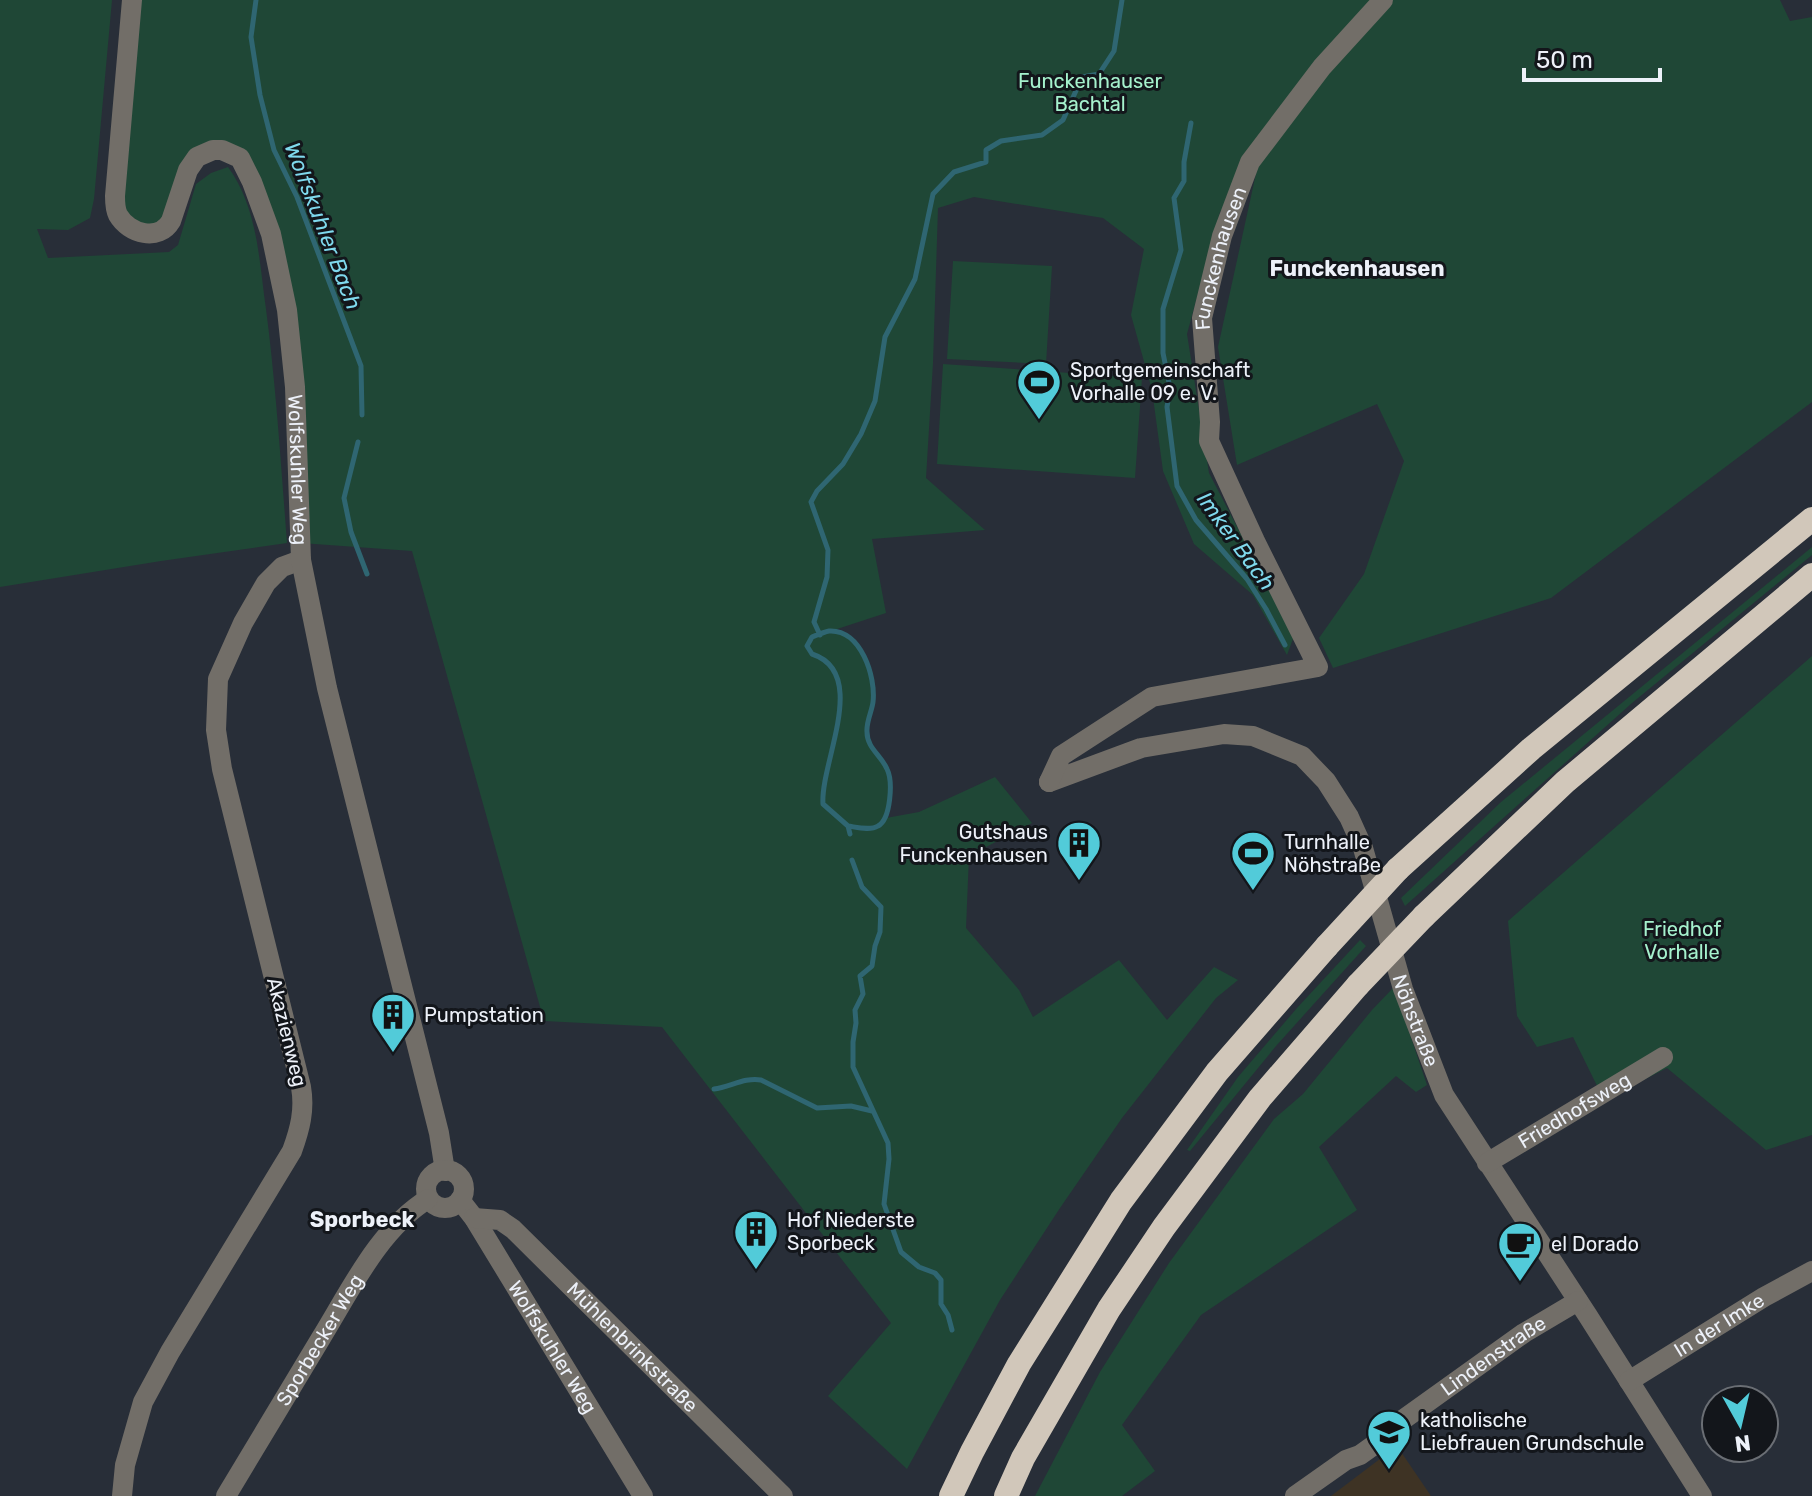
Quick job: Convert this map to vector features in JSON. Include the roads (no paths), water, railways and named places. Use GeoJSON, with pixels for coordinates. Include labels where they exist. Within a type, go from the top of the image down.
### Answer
{"type":"FeatureCollection","features":[{"type":"Feature","properties":{"kind":"highway"},"geometry":{"type":"LineString","coordinates":[[951,1496],[1019,1364],[1121,1201],[1217,1072],[1327,946],[1398,869],[1531,749],[1812,519]]}},
{"type":"Feature","properties":{"kind":"highway"},"geometry":{"type":"LineString","coordinates":[[1006,1496],[1023,1458],[1109,1309],[1164,1227],[1260,1098],[1358,985],[1424,916],[1565,782],[1812,575]]}},
{"type":"Feature","properties":{"kind":"street","name":"Wolfskuhler Weg"},"geometry":{"type":"LineString","coordinates":[[132,0],[115,207],[126,224],[150,234],[158,233],[166,229],[171,221],[188,170],[197,157],[213,150],[222,150],[240,158],[247,169],[271,234],[287,310],[295,387],[301,560],[327,688],[439,1133],[445,1171],[462,1181],[464,1188],[460,1200],[474,1218],[643,1496]]}},
{"type":"Feature","properties":{"kind":"street","name":"Funckenhausen"},"geometry":{"type":"LineString","coordinates":[[1049,782],[1061,756],[1152,697],[1318,667],[1209,441],[1202,318],[1222,236],[1250,162],[1322,67],[1383,0]]}},
{"type":"Feature","properties":{"kind":"street","name":"Akazienweg"},"geometry":{"type":"LineString","coordinates":[[122,1496],[125,1465],[143,1402],[292,1151],[303,1115],[301,1087],[222,769],[216,730],[218,679],[243,623],[266,583],[282,567],[301,560]]}},
{"type":"Feature","properties":{"kind":"street","name":"Nöhstraße"},"geometry":{"type":"LineString","coordinates":[[1049,782],[1141,748],[1224,734],[1253,736],[1302,756],[1326,781],[1349,817],[1363,848],[1403,989],[1444,1095],[1702,1496]]}},
{"type":"Feature","properties":{"kind":"street","name":"Friedhofsweg"},"geometry":{"type":"LineString","coordinates":[[1487,1163],[1663,1057]]}},
{"type":"Feature","properties":{"kind":"street"},"geometry":{"type":"LineString","coordinates":[[445,1171],[431,1177],[427,1184],[428,1199],[440,1208],[454,1205],[460,1200]]}},
{"type":"Feature","properties":{"kind":"street","name":"Sporbecker Weg"},"geometry":{"type":"LineString","coordinates":[[226,1496],[375,1251],[412,1209],[428,1199]]}},
{"type":"Feature","properties":{"kind":"street","name":"Mühlenbrinkstraße"},"geometry":{"type":"LineString","coordinates":[[474,1218],[500,1220],[513,1229],[783,1496]]}},
{"type":"Feature","properties":{"kind":"street","name":"In der Imke"},"geometry":{"type":"LineString","coordinates":[[1629,1381],[1764,1297],[1812,1271]]}},
{"type":"Feature","properties":{"kind":"street","name":"Lindenstraße"},"geometry":{"type":"LineString","coordinates":[[1295,1496],[1346,1460],[1360,1455],[1383,1434],[1524,1333],[1578,1301]]}},
{"type":"Feature","properties":{"kind":"waterway","name":"Wolfskuhler Bach"},"geometry":{"type":"LineString","coordinates":[[256,0],[251,37],[260,95],[274,150],[297,197],[361,366],[362,415]]}},
{"type":"Feature","properties":{"kind":"waterway"},"geometry":{"type":"LineString","coordinates":[[820,635],[814,622],[827,577],[828,550],[811,502],[817,491],[843,464],[861,434],[875,401],[885,337],[915,279],[933,194],[954,172],[986,162],[986,150],[1001,141],[1042,135],[1063,120],[1082,77],[1099,74],[1114,51],[1122,0]]}},
{"type":"Feature","properties":{"kind":"waterway","name":"Imker Bach"},"geometry":{"type":"LineString","coordinates":[[1191,123],[1184,181],[1174,198],[1181,250],[1163,309],[1163,353],[1170,388],[1167,407],[1177,486],[1196,520],[1247,579],[1285,645]]}},
{"type":"Feature","properties":{"kind":"waterway","name":"Wolfskuhler Bach"},"geometry":{"type":"LineString","coordinates":[[358,442],[344,498],[351,532],[367,574]]}},
{"type":"Feature","properties":{"kind":"waterway"},"geometry":{"type":"LineString","coordinates":[[848,826],[823,804],[838,721],[838,680],[829,664],[812,654],[807,646],[812,637],[829,631],[840,632],[850,638],[858,646],[869,668],[873,692],[867,724],[868,738],[887,769],[890,782],[890,799],[882,822],[871,828],[848,826],[850,834]]}},
{"type":"Feature","properties":{"kind":"waterway"},"geometry":{"type":"LineString","coordinates":[[852,860],[862,887],[881,907],[880,932],[872,966],[860,976],[863,994],[855,1010],[853,1067],[888,1143],[884,1204],[901,1252],[941,1280],[941,1304],[952,1330]]}},
{"type":"Feature","properties":{"kind":"waterway","name":"Wolfskuhler Bach"},"geometry":{"type":"LineString","coordinates":[[714,1089],[761,1080],[817,1108],[851,1106],[872,1111]]}},
{"type":"Feature","properties":{"kind":"place","name":"Sportgemeinschaft Vorhalle 09 e. V."},"geometry":{"type":"Point","coordinates":[1039,421]}},
{"type":"Feature","properties":{"kind":"place","name":"Gutshaus Funckenhausen"},"geometry":{"type":"Point","coordinates":[1079,882]}},
{"type":"Feature","properties":{"kind":"place","name":"Turnhalle Nöhstraße"},"geometry":{"type":"Point","coordinates":[1253,892]}},
{"type":"Feature","properties":{"kind":"place","name":"Pumpstation"},"geometry":{"type":"Point","coordinates":[393,1054]}},
{"type":"Feature","properties":{"kind":"place","name":"Hof Niederste Sporbeck"},"geometry":{"type":"Point","coordinates":[756,1271]}},
{"type":"Feature","properties":{"kind":"place","name":"el Dorado"},"geometry":{"type":"Point","coordinates":[1520,1283]}},
{"type":"Feature","properties":{"kind":"place","name":"katholische Liebfrauen Grundschule"},"geometry":{"type":"Point","coordinates":[1389,1471]}},
{"type":"Feature","properties":{"kind":"district","name":"Funckenhausen"},"geometry":{"type":"Point","coordinates":[1357,268]}},
{"type":"Feature","properties":{"kind":"district","name":"Sporbeck"},"geometry":{"type":"Point","coordinates":[362,1219]}},
{"type":"Feature","properties":{"kind":"park label","name":"Funckenhauser Bachtal"},"geometry":{"type":"Point","coordinates":[1090,92]}},
{"type":"Feature","properties":{"kind":"park label","name":"Friedhof Vorhalle"},"geometry":{"type":"Point","coordinates":[1682,940]}}]}
